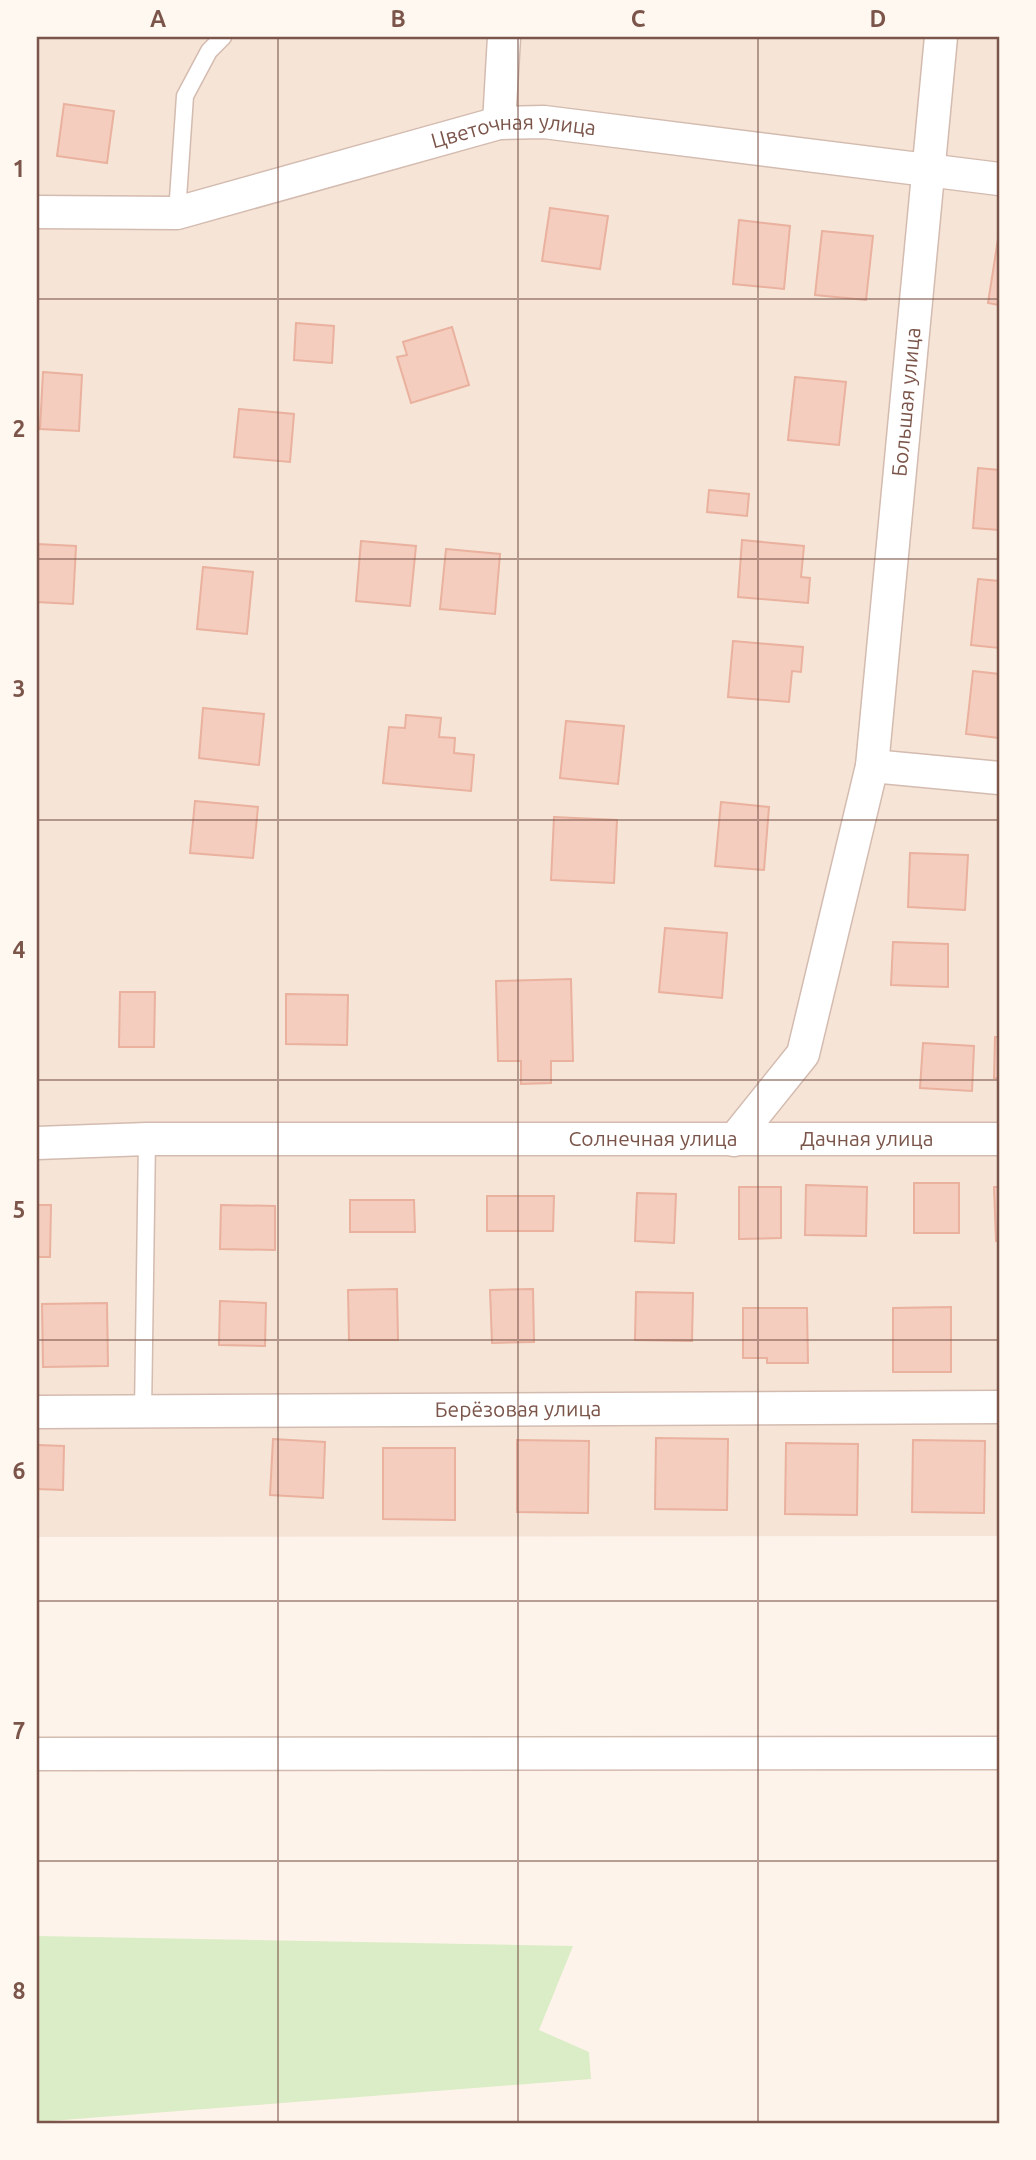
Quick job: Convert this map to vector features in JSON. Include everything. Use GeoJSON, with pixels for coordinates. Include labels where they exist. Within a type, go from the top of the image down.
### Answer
{"type":"FeatureCollection","features":[{"type":"Feature","properties":{"kind":"street"},"geometry":{"type":"LineString","coordinates":[[499,123],[504,37]]}},
{"type":"Feature","properties":{"kind":"street","name":"Большая улица"},"geometry":{"type":"LineString","coordinates":[[872,766],[941,37]]}},
{"type":"Feature","properties":{"kind":"street","name":"Цветочная улица"},"geometry":{"type":"LineString","coordinates":[[37,212],[177,213],[499,123],[544,122],[999,179]]}},
{"type":"Feature","properties":{"kind":"street"},"geometry":{"type":"LineString","coordinates":[[872,766],[999,778]]}},
{"type":"Feature","properties":{"kind":"street","name":"Солнечная улица"},"geometry":{"type":"LineString","coordinates":[[37,1143],[147,1139],[734,1140],[803,1054],[872,766]]}},
{"type":"Feature","properties":{"kind":"street","name":"Дачная улица"},"geometry":{"type":"LineString","coordinates":[[734,1140],[999,1139]]}},
{"type":"Feature","properties":{"kind":"street","name":"Берёзовая улица"},"geometry":{"type":"LineString","coordinates":[[37,1412],[999,1407]]}},
{"type":"Feature","properties":{"kind":"street"},"geometry":{"type":"LineString","coordinates":[[37,1754],[999,1753]]}},
{"type":"Feature","properties":{"kind":"lane"},"geometry":{"type":"LineString","coordinates":[[177,213],[185,96],[209,51],[223,37]]}},
{"type":"Feature","properties":{"kind":"lane"},"geometry":{"type":"LineString","coordinates":[[143,1413],[147,1139]]}},
{"type":"Feature","properties":{"kind":"shaded area"},"geometry":{"type":"Polygon","coordinates":[[[37,37],[999,37],[999,1536],[37,1537],[37,37]]]}},
{"type":"Feature","properties":{"kind":"green space"},"geometry":{"type":"Polygon","coordinates":[[[37,1936],[573,1946],[539,2030],[589,2052],[591,2079],[37,2122],[37,1936]]]}},
{"type":"Feature","properties":{"kind":"building"},"geometry":{"type":"Polygon","coordinates":[[[64,104],[114,111],[107,163],[57,156],[64,104]]]}},
{"type":"Feature","properties":{"kind":"building"},"geometry":{"type":"Polygon","coordinates":[[[550,208],[608,216],[600,269],[542,261],[550,208]]]}},
{"type":"Feature","properties":{"kind":"building"},"geometry":{"type":"Polygon","coordinates":[[[739,220],[790,226],[784,289],[733,284],[739,220]]]}},
{"type":"Feature","properties":{"kind":"building"},"geometry":{"type":"Polygon","coordinates":[[[822,231],[873,236],[866,300],[815,295],[822,231]]]}},
{"type":"Feature","properties":{"kind":"building"},"geometry":{"type":"Polygon","coordinates":[[[999,239],[999,305],[988,303],[999,239]]]}},
{"type":"Feature","properties":{"kind":"building"},"geometry":{"type":"Polygon","coordinates":[[[296,323],[334,326],[332,363],[294,360],[296,323]]]}},
{"type":"Feature","properties":{"kind":"building"},"geometry":{"type":"Polygon","coordinates":[[[452,327],[469,385],[411,403],[397,357],[407,355],[403,342],[452,327]]]}},
{"type":"Feature","properties":{"kind":"building"},"geometry":{"type":"Polygon","coordinates":[[[43,372],[82,375],[79,431],[40,429],[43,372]]]}},
{"type":"Feature","properties":{"kind":"building"},"geometry":{"type":"Polygon","coordinates":[[[795,377],[846,382],[839,445],[788,440],[795,377]]]}},
{"type":"Feature","properties":{"kind":"building"},"geometry":{"type":"Polygon","coordinates":[[[239,409],[294,414],[290,462],[234,457],[239,409]]]}},
{"type":"Feature","properties":{"kind":"building"},"geometry":{"type":"Polygon","coordinates":[[[978,468],[999,470],[999,530],[973,528],[978,468]]]}},
{"type":"Feature","properties":{"kind":"building"},"geometry":{"type":"Polygon","coordinates":[[[709,490],[749,494],[747,516],[707,512],[709,490]]]}},
{"type":"Feature","properties":{"kind":"building"},"geometry":{"type":"Polygon","coordinates":[[[742,540],[804,546],[801,577],[810,578],[808,603],[738,597],[742,540]]]}},
{"type":"Feature","properties":{"kind":"building"},"geometry":{"type":"Polygon","coordinates":[[[361,541],[416,546],[410,606],[356,601],[361,541]]]}},
{"type":"Feature","properties":{"kind":"building"},"geometry":{"type":"Polygon","coordinates":[[[37,544],[76,546],[73,604],[37,602],[37,544]]]}},
{"type":"Feature","properties":{"kind":"building"},"geometry":{"type":"Polygon","coordinates":[[[446,549],[500,554],[495,614],[440,609],[446,549]]]}},
{"type":"Feature","properties":{"kind":"building"},"geometry":{"type":"Polygon","coordinates":[[[203,567],[253,572],[247,634],[197,629],[203,567]]]}},
{"type":"Feature","properties":{"kind":"building"},"geometry":{"type":"Polygon","coordinates":[[[978,579],[999,581],[999,648],[971,645],[978,579]]]}},
{"type":"Feature","properties":{"kind":"building"},"geometry":{"type":"Polygon","coordinates":[[[733,641],[803,647],[801,672],[792,671],[789,702],[728,697],[733,641]]]}},
{"type":"Feature","properties":{"kind":"building"},"geometry":{"type":"Polygon","coordinates":[[[973,671],[999,674],[999,738],[966,734],[973,671]]]}},
{"type":"Feature","properties":{"kind":"building"},"geometry":{"type":"Polygon","coordinates":[[[203,708],[264,714],[259,765],[199,758],[203,708]]]}},
{"type":"Feature","properties":{"kind":"building"},"geometry":{"type":"Polygon","coordinates":[[[406,715],[441,718],[439,737],[455,738],[454,753],[474,755],[471,791],[383,783],[389,727],[405,728],[406,715]]]}},
{"type":"Feature","properties":{"kind":"building"},"geometry":{"type":"Polygon","coordinates":[[[566,721],[624,726],[618,784],[560,778],[566,721]]]}},
{"type":"Feature","properties":{"kind":"building"},"geometry":{"type":"Polygon","coordinates":[[[195,801],[258,807],[253,858],[190,853],[195,801]]]}},
{"type":"Feature","properties":{"kind":"building"},"geometry":{"type":"Polygon","coordinates":[[[721,802],[769,807],[764,870],[715,866],[721,802]]]}},
{"type":"Feature","properties":{"kind":"building"},"geometry":{"type":"Polygon","coordinates":[[[554,817],[617,820],[614,883],[551,880],[554,817]]]}},
{"type":"Feature","properties":{"kind":"building"},"geometry":{"type":"Polygon","coordinates":[[[910,853],[968,855],[965,910],[908,907],[910,853]]]}},
{"type":"Feature","properties":{"kind":"building"},"geometry":{"type":"Polygon","coordinates":[[[665,928],[727,933],[722,998],[659,992],[665,928]]]}},
{"type":"Feature","properties":{"kind":"building"},"geometry":{"type":"Polygon","coordinates":[[[893,942],[948,944],[948,987],[891,985],[893,942]]]}},
{"type":"Feature","properties":{"kind":"building"},"geometry":{"type":"Polygon","coordinates":[[[571,979],[573,1061],[551,1061],[551,1083],[521,1084],[521,1061],[498,1061],[496,981],[571,979]]]}},
{"type":"Feature","properties":{"kind":"building"},"geometry":{"type":"Polygon","coordinates":[[[120,992],[155,992],[154,1047],[119,1047],[120,992]]]}},
{"type":"Feature","properties":{"kind":"building"},"geometry":{"type":"Polygon","coordinates":[[[286,994],[348,995],[347,1045],[286,1044],[286,994]]]}},
{"type":"Feature","properties":{"kind":"building"},"geometry":{"type":"Polygon","coordinates":[[[995,1037],[999,1037],[999,1078],[994,1078],[995,1037]]]}},
{"type":"Feature","properties":{"kind":"building"},"geometry":{"type":"Polygon","coordinates":[[[923,1043],[974,1046],[972,1091],[920,1088],[923,1043]]]}},
{"type":"Feature","properties":{"kind":"building"},"geometry":{"type":"Polygon","coordinates":[[[914,1183],[959,1183],[959,1233],[914,1233],[914,1183]]]}},
{"type":"Feature","properties":{"kind":"building"},"geometry":{"type":"Polygon","coordinates":[[[806,1185],[867,1187],[866,1236],[805,1235],[806,1185]]]}},
{"type":"Feature","properties":{"kind":"building"},"geometry":{"type":"Polygon","coordinates":[[[739,1187],[781,1187],[781,1238],[739,1239],[739,1187]]]}},
{"type":"Feature","properties":{"kind":"building"},"geometry":{"type":"Polygon","coordinates":[[[994,1187],[999,1187],[999,1240],[996,1241],[994,1187]]]}},
{"type":"Feature","properties":{"kind":"building"},"geometry":{"type":"Polygon","coordinates":[[[637,1193],[676,1194],[674,1243],[635,1241],[637,1193]]]}},
{"type":"Feature","properties":{"kind":"building"},"geometry":{"type":"Polygon","coordinates":[[[487,1196],[554,1196],[553,1231],[487,1231],[487,1196]]]}},
{"type":"Feature","properties":{"kind":"building"},"geometry":{"type":"Polygon","coordinates":[[[350,1200],[414,1200],[415,1232],[350,1232],[350,1200]]]}},
{"type":"Feature","properties":{"kind":"building"},"geometry":{"type":"Polygon","coordinates":[[[37,1205],[51,1205],[50,1257],[37,1257],[37,1205]]]}},
{"type":"Feature","properties":{"kind":"building"},"geometry":{"type":"Polygon","coordinates":[[[221,1205],[275,1206],[275,1250],[220,1249],[221,1205]]]}},
{"type":"Feature","properties":{"kind":"building"},"geometry":{"type":"Polygon","coordinates":[[[397,1289],[398,1340],[349,1340],[348,1290],[397,1289]]]}},
{"type":"Feature","properties":{"kind":"building"},"geometry":{"type":"Polygon","coordinates":[[[533,1289],[534,1342],[492,1343],[490,1290],[533,1289]]]}},
{"type":"Feature","properties":{"kind":"building"},"geometry":{"type":"Polygon","coordinates":[[[636,1292],[693,1293],[692,1341],[635,1340],[636,1292]]]}},
{"type":"Feature","properties":{"kind":"building"},"geometry":{"type":"Polygon","coordinates":[[[220,1301],[266,1303],[265,1346],[219,1345],[220,1301]]]}},
{"type":"Feature","properties":{"kind":"building"},"geometry":{"type":"Polygon","coordinates":[[[107,1303],[108,1366],[43,1367],[42,1304],[107,1303]]]}},
{"type":"Feature","properties":{"kind":"building"},"geometry":{"type":"Polygon","coordinates":[[[951,1307],[951,1372],[893,1372],[893,1308],[951,1307]]]}},
{"type":"Feature","properties":{"kind":"building"},"geometry":{"type":"Polygon","coordinates":[[[743,1308],[807,1308],[808,1363],[767,1363],[767,1358],[743,1358],[743,1308]]]}},
{"type":"Feature","properties":{"kind":"building"},"geometry":{"type":"Polygon","coordinates":[[[656,1438],[728,1439],[727,1510],[655,1509],[656,1438]]]}},
{"type":"Feature","properties":{"kind":"building"},"geometry":{"type":"Polygon","coordinates":[[[273,1439],[325,1442],[323,1498],[270,1495],[273,1439]]]}},
{"type":"Feature","properties":{"kind":"building"},"geometry":{"type":"Polygon","coordinates":[[[517,1440],[589,1441],[588,1513],[517,1512],[517,1440]]]}},
{"type":"Feature","properties":{"kind":"building"},"geometry":{"type":"Polygon","coordinates":[[[913,1440],[985,1441],[984,1513],[912,1512],[913,1440]]]}},
{"type":"Feature","properties":{"kind":"building"},"geometry":{"type":"Polygon","coordinates":[[[786,1443],[858,1444],[857,1515],[785,1514],[786,1443]]]}},
{"type":"Feature","properties":{"kind":"building"},"geometry":{"type":"Polygon","coordinates":[[[37,1445],[64,1446],[63,1490],[37,1489],[37,1445]]]}},
{"type":"Feature","properties":{"kind":"building"},"geometry":{"type":"Polygon","coordinates":[[[383,1448],[455,1448],[455,1520],[383,1519],[383,1448]]]}}]}
